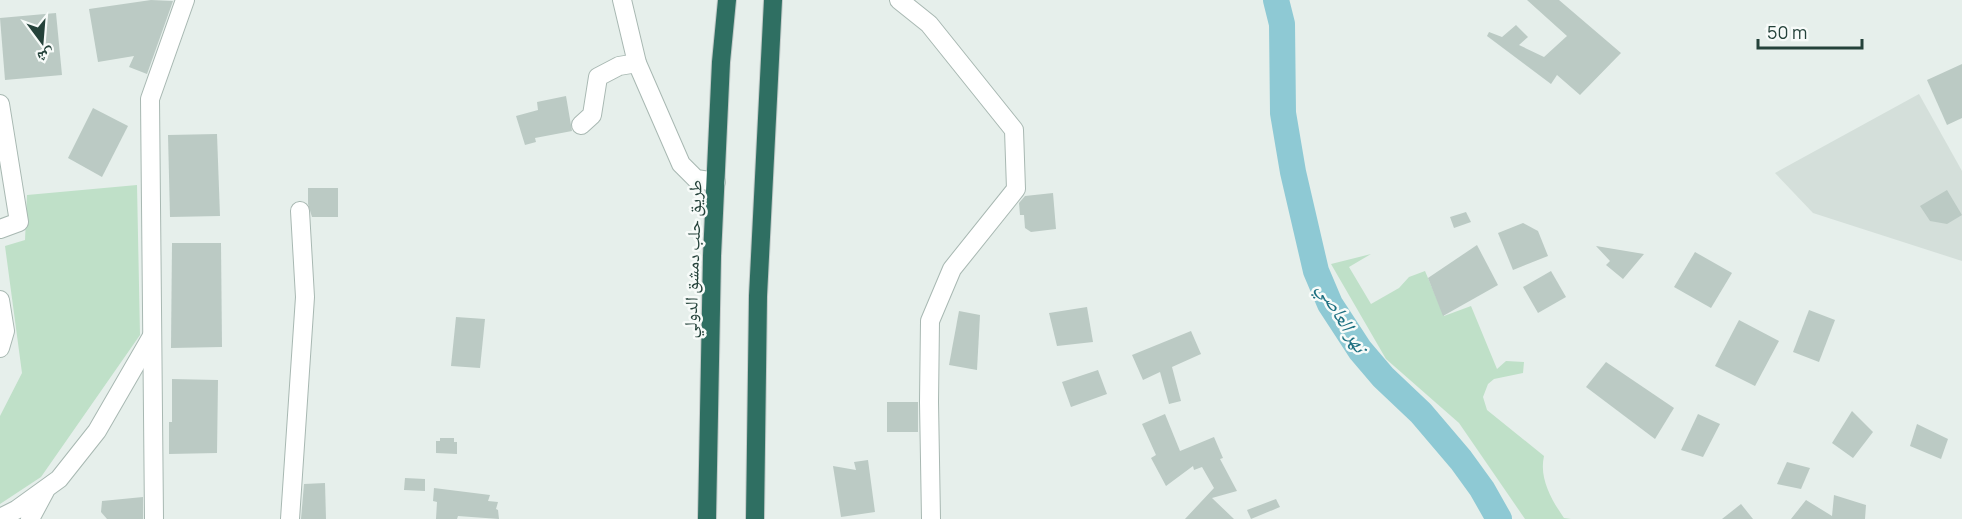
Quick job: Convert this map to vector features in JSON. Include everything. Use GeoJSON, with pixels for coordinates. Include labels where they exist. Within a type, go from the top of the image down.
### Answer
{"type":"FeatureCollection","features":[{"type":"Feature","properties":{"kind":"highway","name":"طريق حلب دمشق الدولي"},"geometry":{"type":"LineString","coordinates":[[707,519],[712,256],[727,0]]}},
{"type":"Feature","properties":{"kind":"highway"},"geometry":{"type":"LineString","coordinates":[[755,519],[758,296],[772,0]]}},
{"type":"Feature","properties":{"kind":"street"},"geometry":{"type":"LineString","coordinates":[[154,519],[150,99],[185,0]]}},
{"type":"Feature","properties":{"kind":"street"},"geometry":{"type":"LineString","coordinates":[[622,0],[637,63],[681,164],[696,179],[716,182]]}},
{"type":"Feature","properties":{"kind":"street"},"geometry":{"type":"LineString","coordinates":[[899,0],[929,24],[1014,130],[1016,189],[952,269],[930,321],[928,402],[931,519]]}},
{"type":"Feature","properties":{"kind":"street"},"geometry":{"type":"LineString","coordinates":[[581,125],[592,115],[598,77],[619,66],[637,63]]}},
{"type":"Feature","properties":{"kind":"street"},"geometry":{"type":"LineString","coordinates":[[0,104],[19,222],[0,229]]}},
{"type":"Feature","properties":{"kind":"street"},"geometry":{"type":"LineString","coordinates":[[290,519],[305,297],[300,211]]}},
{"type":"Feature","properties":{"kind":"street"},"geometry":{"type":"LineString","coordinates":[[0,300],[5,331],[0,348]]}},
{"type":"Feature","properties":{"kind":"street"},"geometry":{"type":"LineString","coordinates":[[0,518],[58,479],[97,431],[152,334]]}},
{"type":"Feature","properties":{"kind":"street"},"geometry":{"type":"LineString","coordinates":[[30,519],[48,487]]}},
{"type":"Feature","properties":{"kind":"shaded area"},"geometry":{"type":"Polygon","coordinates":[[[1919,94],[1962,171],[1962,261],[1813,213],[1775,173],[1919,94]]]}},
{"type":"Feature","properties":{"kind":"green space"},"geometry":{"type":"Polygon","coordinates":[[[137,185],[140,335],[41,477],[0,504],[0,416],[22,373],[5,246],[25,240],[27,195],[137,185]]]}},
{"type":"Feature","properties":{"kind":"green space"},"geometry":{"type":"Polygon","coordinates":[[[1371,254],[1349,267],[1371,304],[1399,288],[1409,277],[1425,271],[1444,316],[1471,306],[1497,369],[1506,361],[1524,362],[1523,373],[1494,379],[1488,384],[1483,397],[1487,410],[1544,456],[1543,472],[1547,488],[1564,518],[1571,519],[1525,519],[1459,423],[1386,359],[1331,264],[1371,254]]]}},
{"type":"Feature","properties":{"kind":"building"},"geometry":{"type":"Polygon","coordinates":[[[151,0],[173,1],[147,74],[129,67],[134,56],[98,62],[89,9],[151,0]]]}},
{"type":"Feature","properties":{"kind":"building"},"geometry":{"type":"Polygon","coordinates":[[[1527,0],[1559,0],[1621,53],[1580,95],[1557,75],[1551,84],[1487,36],[1489,32],[1502,37],[1516,25],[1528,37],[1519,45],[1544,57],[1567,36],[1527,0]]]}},
{"type":"Feature","properties":{"kind":"building"},"geometry":{"type":"Polygon","coordinates":[[[56,13],[62,75],[5,80],[0,18],[56,13]]]}},
{"type":"Feature","properties":{"kind":"building"},"geometry":{"type":"Polygon","coordinates":[[[1962,64],[1962,118],[1947,125],[1927,80],[1962,64]]]}},
{"type":"Feature","properties":{"kind":"building"},"geometry":{"type":"Polygon","coordinates":[[[566,96],[572,131],[535,138],[536,142],[525,145],[516,116],[538,110],[537,102],[566,96]]]}},
{"type":"Feature","properties":{"kind":"building"},"geometry":{"type":"Polygon","coordinates":[[[93,108],[128,126],[102,177],[68,158],[93,108]]]}},
{"type":"Feature","properties":{"kind":"building"},"geometry":{"type":"Polygon","coordinates":[[[217,134],[220,216],[170,217],[168,135],[217,134]]]}},
{"type":"Feature","properties":{"kind":"building"},"geometry":{"type":"Polygon","coordinates":[[[308,188],[338,188],[338,217],[312,217],[308,204],[308,188]]]}},
{"type":"Feature","properties":{"kind":"building"},"geometry":{"type":"Polygon","coordinates":[[[1947,190],[1962,215],[1947,224],[1930,221],[1920,206],[1947,190]]]}},
{"type":"Feature","properties":{"kind":"building"},"geometry":{"type":"Polygon","coordinates":[[[1053,193],[1056,229],[1031,232],[1025,228],[1024,215],[1020,215],[1019,203],[1025,196],[1053,193]]]}},
{"type":"Feature","properties":{"kind":"building"},"geometry":{"type":"Polygon","coordinates":[[[1466,212],[1471,222],[1454,228],[1450,217],[1466,212]]]}},
{"type":"Feature","properties":{"kind":"building"},"geometry":{"type":"Polygon","coordinates":[[[1523,223],[1538,231],[1548,256],[1513,270],[1498,233],[1523,223]]]}},
{"type":"Feature","properties":{"kind":"building"},"geometry":{"type":"Polygon","coordinates":[[[172,243],[221,243],[222,347],[171,348],[172,243]]]}},
{"type":"Feature","properties":{"kind":"building"},"geometry":{"type":"Polygon","coordinates":[[[1477,245],[1498,285],[1443,316],[1428,278],[1477,245]]]}},
{"type":"Feature","properties":{"kind":"building"},"geometry":{"type":"Polygon","coordinates":[[[1596,246],[1644,254],[1623,279],[1606,265],[1610,261],[1596,246]]]}},
{"type":"Feature","properties":{"kind":"building"},"geometry":{"type":"Polygon","coordinates":[[[1695,252],[1732,273],[1711,308],[1674,287],[1695,252]]]}},
{"type":"Feature","properties":{"kind":"building"},"geometry":{"type":"Polygon","coordinates":[[[1551,271],[1566,297],[1538,313],[1523,287],[1551,271]]]}},
{"type":"Feature","properties":{"kind":"building"},"geometry":{"type":"Polygon","coordinates":[[[1087,307],[1093,342],[1057,346],[1049,313],[1087,307]]]}},
{"type":"Feature","properties":{"kind":"building"},"geometry":{"type":"Polygon","coordinates":[[[1809,310],[1835,320],[1819,362],[1793,352],[1809,310]]]}},
{"type":"Feature","properties":{"kind":"building"},"geometry":{"type":"Polygon","coordinates":[[[959,311],[980,315],[977,370],[949,365],[959,311]]]}},
{"type":"Feature","properties":{"kind":"building"},"geometry":{"type":"Polygon","coordinates":[[[456,317],[485,319],[480,368],[451,366],[456,317]]]}},
{"type":"Feature","properties":{"kind":"building"},"geometry":{"type":"Polygon","coordinates":[[[1739,320],[1779,341],[1755,386],[1715,366],[1739,320]]]}},
{"type":"Feature","properties":{"kind":"building"},"geometry":{"type":"Polygon","coordinates":[[[1191,331],[1201,354],[1172,367],[1181,401],[1169,404],[1160,372],[1143,380],[1132,355],[1191,331]]]}},
{"type":"Feature","properties":{"kind":"building"},"geometry":{"type":"Polygon","coordinates":[[[1606,362],[1674,408],[1655,439],[1586,387],[1606,362]]]}},
{"type":"Feature","properties":{"kind":"building"},"geometry":{"type":"Polygon","coordinates":[[[1098,370],[1107,394],[1071,407],[1062,382],[1098,370]]]}},
{"type":"Feature","properties":{"kind":"building"},"geometry":{"type":"Polygon","coordinates":[[[172,379],[218,380],[217,453],[169,454],[172,379]]]}},
{"type":"Feature","properties":{"kind":"building"},"geometry":{"type":"Polygon","coordinates":[[[887,402],[918,402],[918,432],[887,432],[887,402]]]}},
{"type":"Feature","properties":{"kind":"building"},"geometry":{"type":"Polygon","coordinates":[[[1852,411],[1873,432],[1853,458],[1832,443],[1852,411]]]}},
{"type":"Feature","properties":{"kind":"building"},"geometry":{"type":"Polygon","coordinates":[[[1165,414],[1180,451],[1214,437],[1223,458],[1220,459],[1237,491],[1212,498],[1234,519],[1185,519],[1214,488],[1202,467],[1194,470],[1193,466],[1166,486],[1151,458],[1156,455],[1142,424],[1165,414]]]}},
{"type":"Feature","properties":{"kind":"building"},"geometry":{"type":"Polygon","coordinates":[[[1698,414],[1720,424],[1703,457],[1681,450],[1698,414]]]}},
{"type":"Feature","properties":{"kind":"building"},"geometry":{"type":"Polygon","coordinates":[[[1917,424],[1948,439],[1941,459],[1910,446],[1917,424]]]}},
{"type":"Feature","properties":{"kind":"building"},"geometry":{"type":"Polygon","coordinates":[[[440,438],[454,438],[454,442],[457,442],[457,454],[436,453],[436,441],[440,441],[440,438]]]}},
{"type":"Feature","properties":{"kind":"building"},"geometry":{"type":"Polygon","coordinates":[[[868,460],[875,512],[841,517],[833,466],[856,470],[854,462],[868,460]]]}},
{"type":"Feature","properties":{"kind":"building"},"geometry":{"type":"Polygon","coordinates":[[[1787,462],[1810,468],[1801,489],[1777,484],[1787,462]]]}},
{"type":"Feature","properties":{"kind":"building"},"geometry":{"type":"Polygon","coordinates":[[[405,478],[425,479],[425,491],[404,490],[405,478]]]}},
{"type":"Feature","properties":{"kind":"building"},"geometry":{"type":"Polygon","coordinates":[[[325,483],[326,519],[301,519],[304,484],[325,483]]]}},
{"type":"Feature","properties":{"kind":"building"},"geometry":{"type":"Polygon","coordinates":[[[434,488],[490,495],[488,501],[498,502],[496,509],[499,519],[458,516],[457,519],[436,519],[437,502],[433,501],[434,488]]]}},
{"type":"Feature","properties":{"kind":"building"},"geometry":{"type":"Polygon","coordinates":[[[1834,495],[1866,505],[1865,519],[1791,519],[1806,500],[1832,516],[1834,495]]]}},
{"type":"Feature","properties":{"kind":"building"},"geometry":{"type":"Polygon","coordinates":[[[143,497],[143,519],[107,519],[101,512],[102,501],[143,497]]]}},
{"type":"Feature","properties":{"kind":"building"},"geometry":{"type":"Polygon","coordinates":[[[1276,499],[1280,507],[1251,519],[1247,510],[1276,499]]]}},
{"type":"Feature","properties":{"kind":"building"},"geometry":{"type":"Polygon","coordinates":[[[1741,504],[1753,519],[1722,519],[1741,504]]]}},
{"type":"Feature","properties":{"kind":"waterway","name":"نهر العاصي"},"geometry":{"type":"LineString","coordinates":[[1276,0],[1282,24],[1283,113],[1293,172],[1316,271],[1330,304],[1360,350],[1383,377],[1421,413],[1461,460],[1482,489],[1499,519]]}}]}
